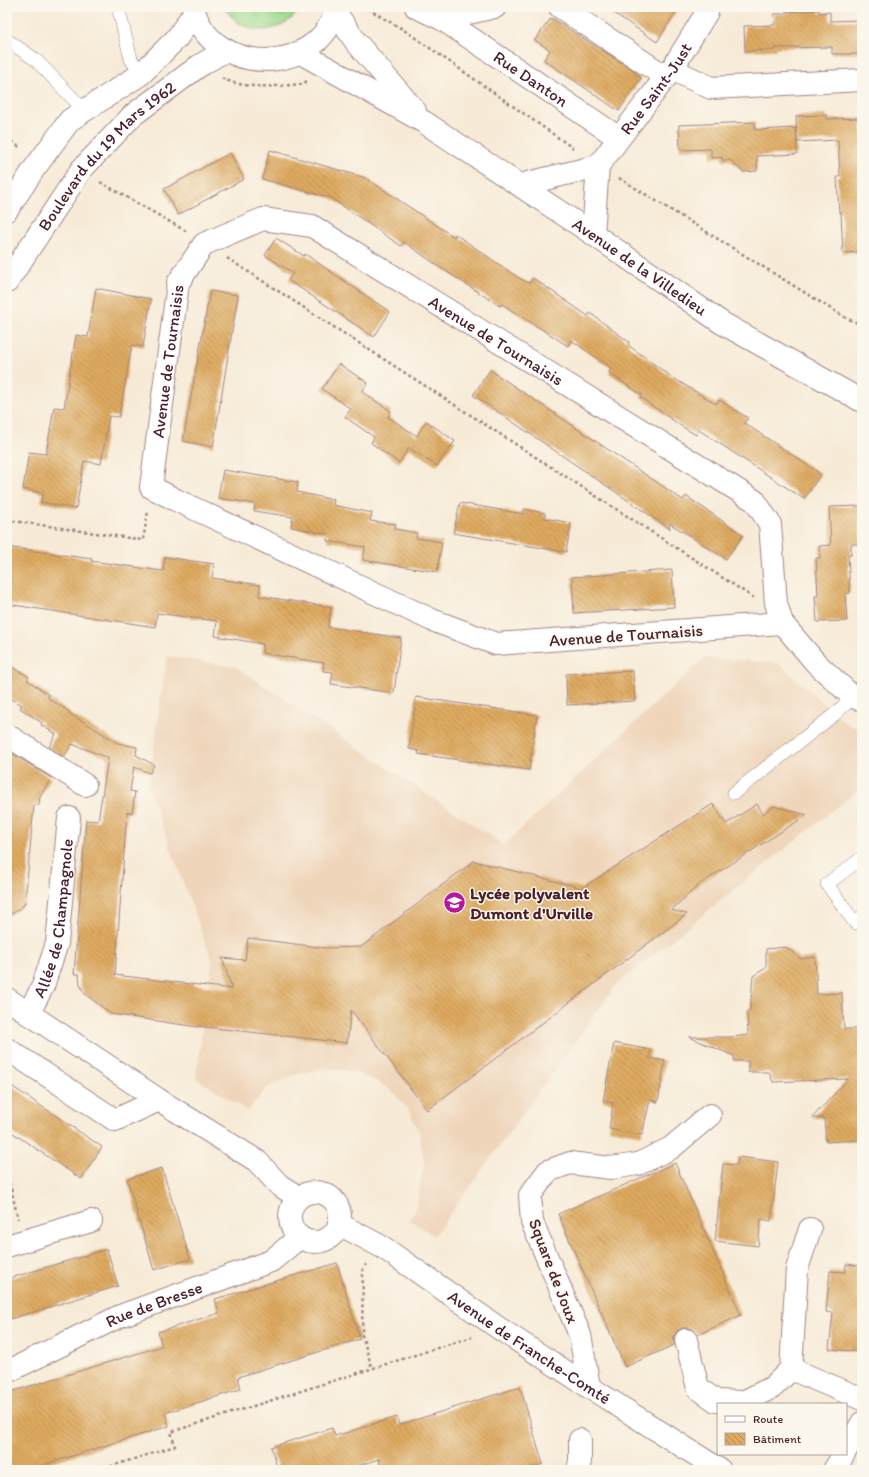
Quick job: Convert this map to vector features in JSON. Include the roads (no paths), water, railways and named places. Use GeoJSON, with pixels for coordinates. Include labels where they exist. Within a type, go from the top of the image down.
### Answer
{"type":"FeatureCollection","features":[{"type":"Feature","properties":{"kind":"street","name":"Rue Danton"},"geometry":{"type":"LineString","coordinates":[[416,7],[442,19],[619,138]]}},
{"type":"Feature","properties":{"kind":"street"},"geometry":{"type":"LineString","coordinates":[[442,19],[495,7]]}},
{"type":"Feature","properties":{"kind":"street"},"geometry":{"type":"LineString","coordinates":[[560,7],[669,73],[711,88],[862,80]]}},
{"type":"Feature","properties":{"kind":"street","name":"Rue Saint-Just"},"geometry":{"type":"LineString","coordinates":[[598,166],[669,73],[707,12],[707,7]]}},
{"type":"Feature","properties":{"kind":"street","name":"Boulevard du 19 Mars 1962"},"geometry":{"type":"LineString","coordinates":[[7,210],[34,168],[70,120],[141,74],[177,38],[194,10]]}},
{"type":"Feature","properties":{"kind":"street"},"geometry":{"type":"LineString","coordinates":[[194,10],[202,28],[213,40],[226,50],[243,58],[262,61],[281,59],[300,52],[315,42],[327,29],[336,10]]}},
{"type":"Feature","properties":{"kind":"street","name":"Avenue de la Villedieu"},"geometry":{"type":"LineString","coordinates":[[336,10],[356,42],[424,122]]}},
{"type":"Feature","properties":{"kind":"street","name":"Boulevard du 19 Mars 1962"},"geometry":{"type":"LineString","coordinates":[[7,282],[81,170],[132,115],[199,66],[226,50]]}},
{"type":"Feature","properties":{"kind":"street","name":"Avenue de la Villedieu"},"geometry":{"type":"LineString","coordinates":[[300,52],[424,122],[722,322],[862,401]]}},
{"type":"Feature","properties":{"kind":"street"},"geometry":{"type":"LineString","coordinates":[[520,185],[598,166],[593,234]]}},
{"type":"Feature","properties":{"kind":"street","name":"Avenue de Tournaisis"},"geometry":{"type":"LineString","coordinates":[[775,624],[776,603],[770,524],[755,501],[312,226],[263,219],[204,244],[178,283],[152,487],[176,500],[432,620],[496,644],[775,624],[857,699]]}},
{"type":"Feature","properties":{"kind":"street"},"geometry":{"type":"LineString","coordinates":[[7,735],[85,785]]}},
{"type":"Feature","properties":{"kind":"street","name":"Allée de Champagnole"},"geometry":{"type":"LineString","coordinates":[[28,1014],[43,986],[57,943],[69,818]]}},
{"type":"Feature","properties":{"kind":"street"},"geometry":{"type":"LineString","coordinates":[[7,999],[159,1100],[257,1161],[279,1185],[298,1197]]}},
{"type":"Feature","properties":{"kind":"street"},"geometry":{"type":"LineString","coordinates":[[7,1049],[115,1120],[159,1100]]}},
{"type":"Feature","properties":{"kind":"street","name":"Square de Joux"},"geometry":{"type":"LineString","coordinates":[[589,1387],[580,1335],[532,1222],[530,1195],[548,1171],[570,1163],[611,1168],[638,1164],[670,1148],[710,1115]]}},
{"type":"Feature","properties":{"kind":"street"},"geometry":{"type":"LineString","coordinates":[[312,1191],[321,1192],[329,1196],[338,1207],[340,1215],[339,1224],[331,1236],[316,1242],[308,1241],[300,1237],[291,1225],[289,1216],[293,1204],[298,1197],[312,1191]]}},
{"type":"Feature","properties":{"kind":"street"},"geometry":{"type":"LineString","coordinates":[[15,1243],[91,1221]]}},
{"type":"Feature","properties":{"kind":"street","name":"Avenue de Franche-Comté"},"geometry":{"type":"LineString","coordinates":[[339,1224],[384,1248],[500,1329],[720,1470]]}},
{"type":"Feature","properties":{"kind":"street"},"geometry":{"type":"LineString","coordinates":[[686,1340],[698,1388],[716,1401],[743,1402],[773,1387],[791,1369],[797,1269],[810,1229]]}},
{"type":"Feature","properties":{"kind":"street","name":"Rue de Bresse"},"geometry":{"type":"LineString","coordinates":[[7,1372],[120,1316],[271,1261],[300,1237]]}},
{"type":"Feature","properties":{"kind":"street"},"geometry":{"type":"LineString","coordinates":[[791,1369],[862,1399]]}},
{"type":"Feature","properties":{"kind":"street"},"geometry":{"type":"LineString","coordinates":[[847,1448],[862,1423]]}},
{"type":"Feature","properties":{"kind":"street"},"geometry":{"type":"LineString","coordinates":[[578,1470],[580,1461],[580,1440]]}},
{"type":"Feature","properties":{"kind":"street"},"geometry":{"type":"LineString","coordinates":[[835,1470],[843,1455]]}},
{"type":"Feature","properties":{"kind":"lane"},"geometry":{"type":"LineString","coordinates":[[118,7],[131,59],[141,74]]}},
{"type":"Feature","properties":{"kind":"lane"},"geometry":{"type":"LineString","coordinates":[[7,40],[36,60],[85,110]]}},
{"type":"Feature","properties":{"kind":"lane"},"geometry":{"type":"LineString","coordinates":[[734,793],[835,714],[857,699]]}},
{"type":"Feature","properties":{"kind":"lane"},"geometry":{"type":"LineString","coordinates":[[862,858],[827,884],[855,923],[862,918]]}},
{"type":"Feature","properties":{"kind":"place","name":"Lycée polyvalent Dumont d'Urville"},"geometry":{"type":"Point","coordinates":[454,903]}}]}
